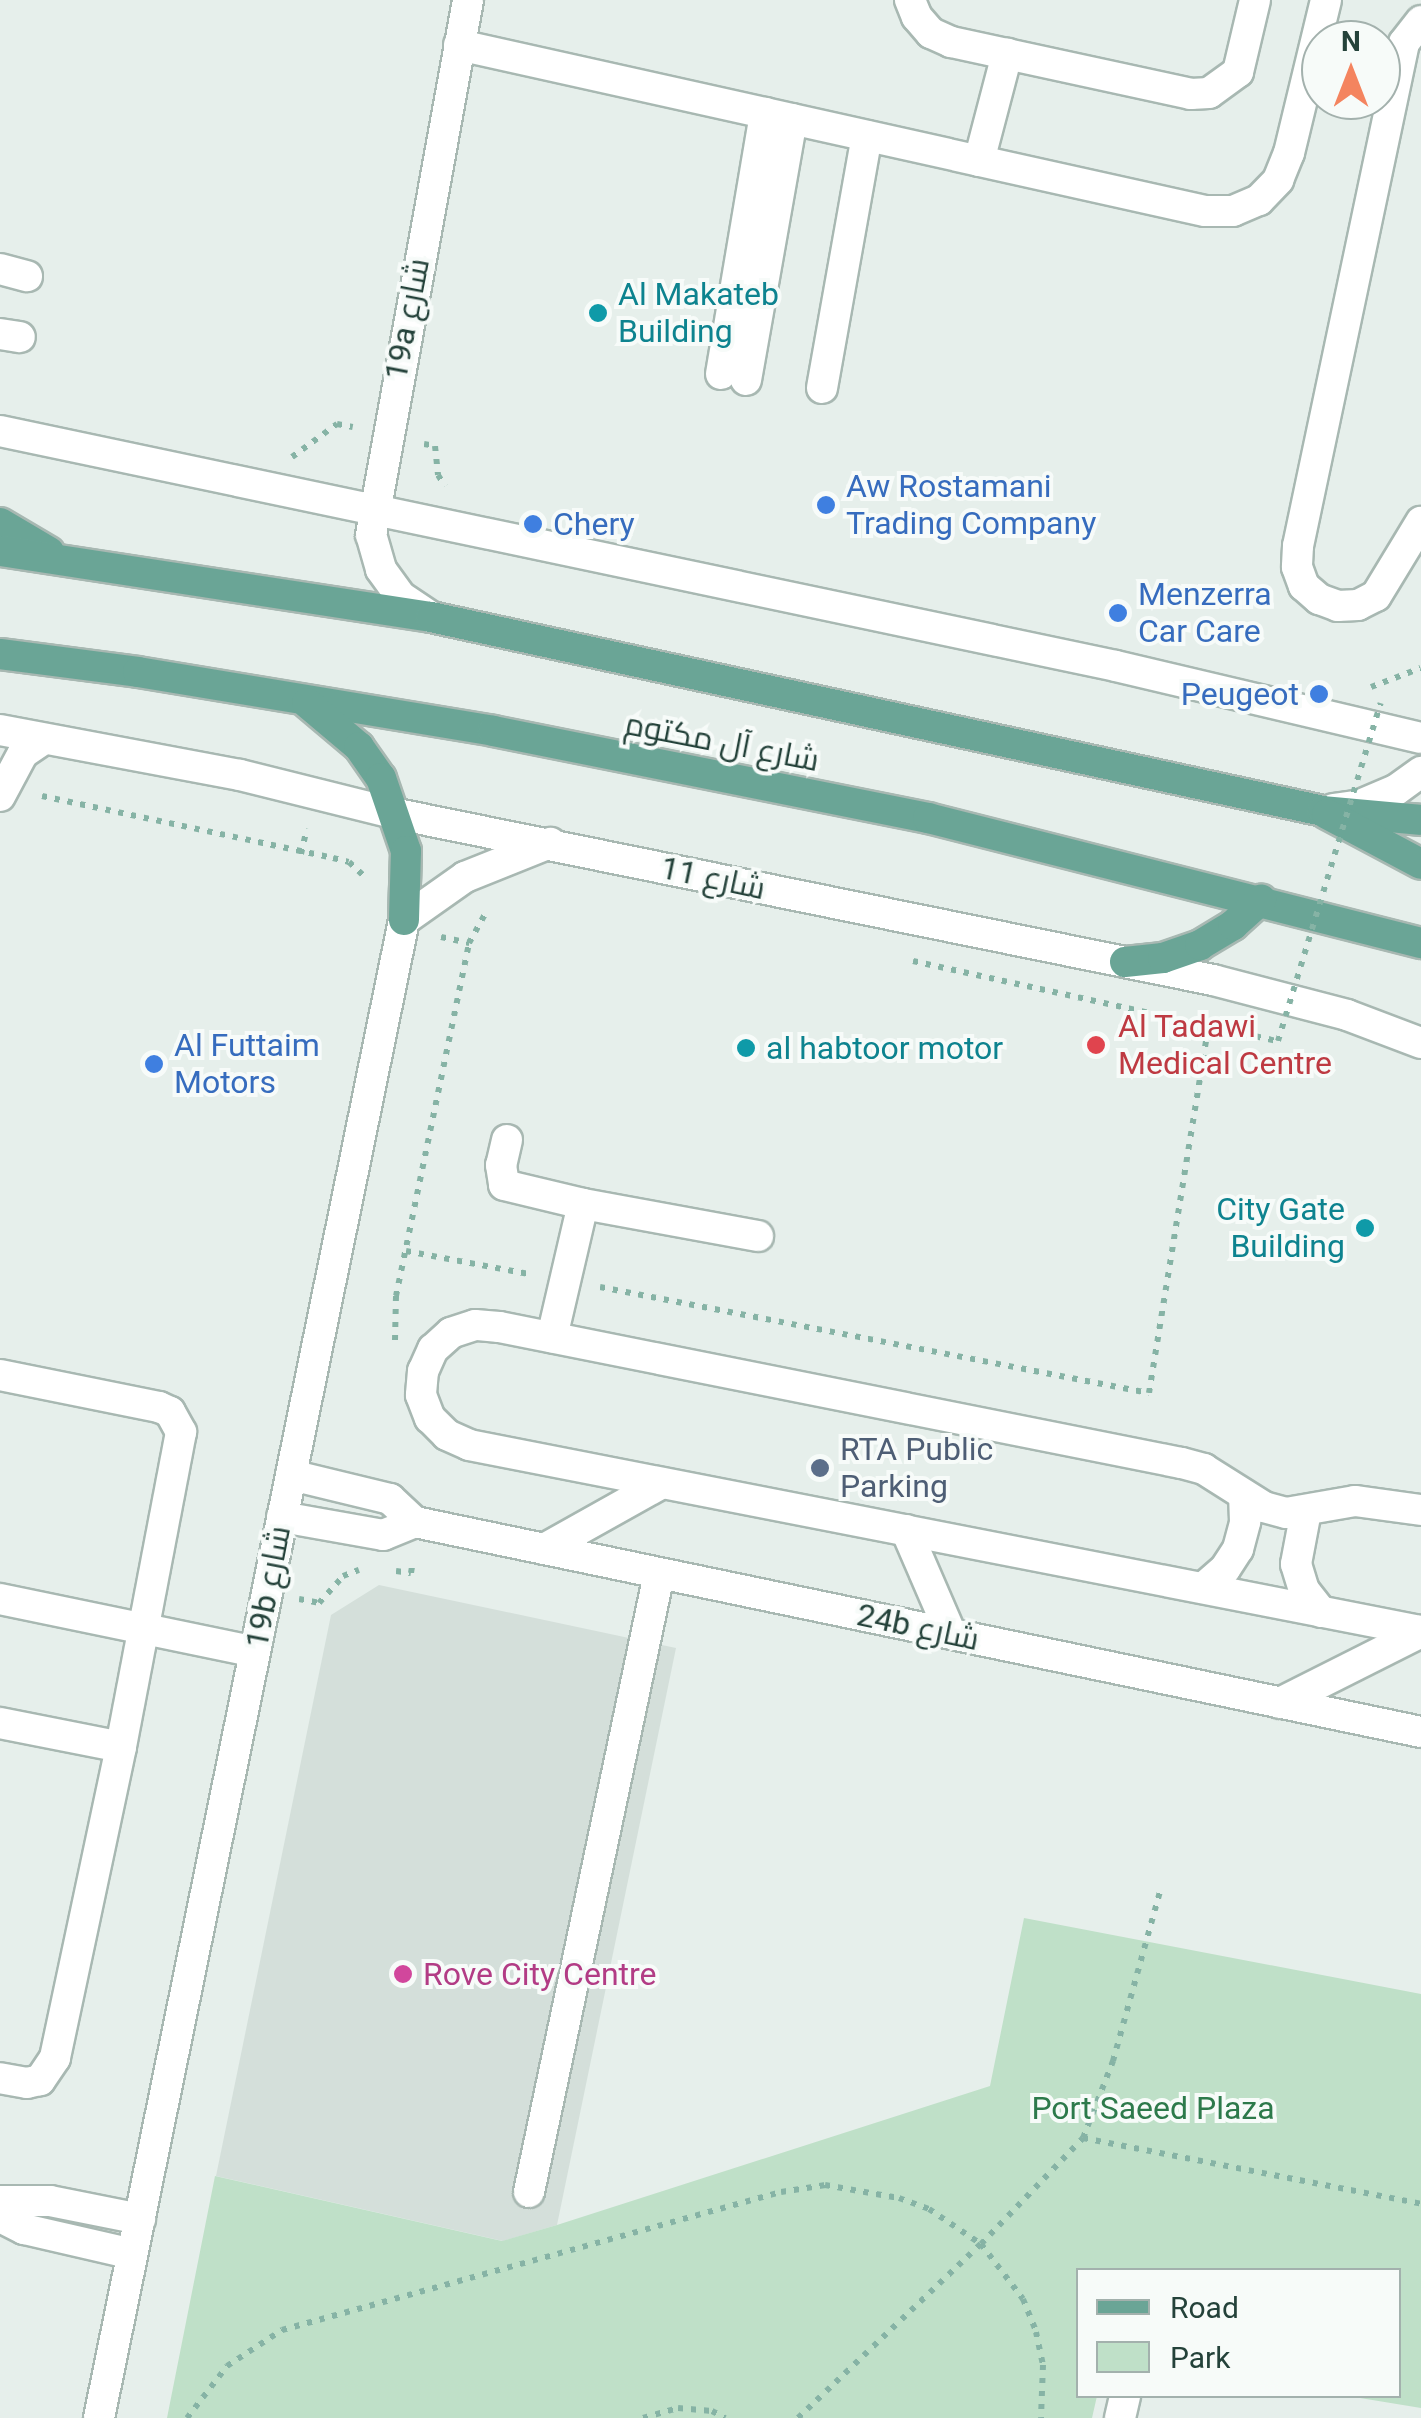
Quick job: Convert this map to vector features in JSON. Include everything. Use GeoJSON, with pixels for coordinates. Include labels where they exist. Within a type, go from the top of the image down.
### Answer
{"type":"FeatureCollection","features":[{"type":"Feature","properties":{"kind":"main road"},"geometry":{"type":"LineString","coordinates":[[0,523],[64,562]]}},
{"type":"Feature","properties":{"kind":"main road","name":"شارع آل مكتوم"},"geometry":{"type":"LineString","coordinates":[[0,550],[430,617],[1323,811],[1421,820]]}},
{"type":"Feature","properties":{"kind":"main road","name":"شارع آل مكتوم"},"geometry":{"type":"LineString","coordinates":[[0,654],[492,731],[928,818],[1261,900],[1421,944]]}},
{"type":"Feature","properties":{"kind":"main road"},"geometry":{"type":"LineString","coordinates":[[300,698],[332,720],[359,747],[381,778],[397,814],[406,852],[403,924]]}},
{"type":"Feature","properties":{"kind":"main road"},"geometry":{"type":"LineString","coordinates":[[1323,811],[1421,864]]}},
{"type":"Feature","properties":{"kind":"main road"},"geometry":{"type":"LineString","coordinates":[[1125,962],[1163,958],[1200,945],[1233,926],[1261,900]]}},
{"type":"Feature","properties":{"kind":"street","name":"19a شارع"},"geometry":{"type":"LineString","coordinates":[[430,617],[401,597],[381,569],[371,535],[468,0]]}},
{"type":"Feature","properties":{"kind":"street"},"geometry":{"type":"LineString","coordinates":[[910,0],[917,17],[932,33],[952,42],[1190,94],[1208,94],[1238,72],[1255,0]]}},
{"type":"Feature","properties":{"kind":"street"},"geometry":{"type":"LineString","coordinates":[[458,45],[1205,210],[1233,210],[1259,200],[1278,180],[1289,154],[1326,0]]}},
{"type":"Feature","properties":{"kind":"street"},"geometry":{"type":"LineString","coordinates":[[1421,21],[1404,43],[1298,546],[1297,566],[1304,586],[1319,600],[1338,606],[1358,605],[1376,596],[1390,580],[1421,522]]}},
{"type":"Feature","properties":{"kind":"street"},"geometry":{"type":"LineString","coordinates":[[980,161],[1007,54]]}},
{"type":"Feature","properties":{"kind":"street"},"geometry":{"type":"LineString","coordinates":[[734,377],[779,116]]}},
{"type":"Feature","properties":{"kind":"street"},"geometry":{"type":"LineString","coordinates":[[822,388],[867,136]]}},
{"type":"Feature","properties":{"kind":"street"},"geometry":{"type":"LineString","coordinates":[[0,431],[1134,670],[1421,738]]}},
{"type":"Feature","properties":{"kind":"street","name":"شارع 11"},"geometry":{"type":"LineString","coordinates":[[0,730],[240,774],[397,814],[1280,996],[1421,1043]]}},
{"type":"Feature","properties":{"kind":"street"},"geometry":{"type":"LineString","coordinates":[[2,792],[23,753],[44,739]]}},
{"type":"Feature","properties":{"kind":"street"},"geometry":{"type":"LineString","coordinates":[[1323,811],[1360,804],[1396,790],[1421,772]]}},
{"type":"Feature","properties":{"kind":"street"},"geometry":{"type":"LineString","coordinates":[[403,924],[465,877],[550,843]]}},
{"type":"Feature","properties":{"kind":"street","name":"19b شارع"},"geometry":{"type":"LineString","coordinates":[[99,2418],[403,924]]}},
{"type":"Feature","properties":{"kind":"street"},"geometry":{"type":"LineString","coordinates":[[506,1140],[501,1165],[504,1185],[583,1204],[758,1236]]}},
{"type":"Feature","properties":{"kind":"street"},"geometry":{"type":"LineString","coordinates":[[552,1337],[583,1204]]}},
{"type":"Feature","properties":{"kind":"street"},"geometry":{"type":"LineString","coordinates":[[1421,1510],[1355,1501],[1306,1511],[1264,1507],[1204,1469],[1180,1463],[552,1337],[474,1325],[451,1332],[433,1349],[422,1371],[421,1395],[430,1418],[446,1435],[468,1445],[1421,1632]]}},
{"type":"Feature","properties":{"kind":"street"},"geometry":{"type":"LineString","coordinates":[[0,1375],[159,1406],[177,1421],[180,1444],[146,1629],[55,2058],[40,2080],[27,2083],[0,2078]]}},
{"type":"Feature","properties":{"kind":"street","name":"24b شارع"},"geometry":{"type":"LineString","coordinates":[[291,1476],[390,1499],[419,1522],[1421,1732]]}},
{"type":"Feature","properties":{"kind":"street"},"geometry":{"type":"LineString","coordinates":[[544,1550],[662,1483]]}},
{"type":"Feature","properties":{"kind":"street"},"geometry":{"type":"LineString","coordinates":[[1202,1588],[1225,1569],[1238,1549],[1245,1522],[1244,1495]]}},
{"type":"Feature","properties":{"kind":"street"},"geometry":{"type":"LineString","coordinates":[[1306,1511],[1296,1564],[1304,1590],[1321,1612]]}},
{"type":"Feature","properties":{"kind":"street","name":"24b شارع"},"geometry":{"type":"LineString","coordinates":[[282,1517],[383,1535],[419,1522]]}},
{"type":"Feature","properties":{"kind":"street"},"geometry":{"type":"LineString","coordinates":[[906,1530],[952,1634]]}},
{"type":"Feature","properties":{"kind":"street"},"geometry":{"type":"LineString","coordinates":[[529,2192],[659,1574]]}},
{"type":"Feature","properties":{"kind":"street"},"geometry":{"type":"LineString","coordinates":[[0,1599],[255,1652]]}},
{"type":"Feature","properties":{"kind":"street"},"geometry":{"type":"LineString","coordinates":[[1280,1703],[1421,1632]]}},
{"type":"Feature","properties":{"kind":"street"},"geometry":{"type":"LineString","coordinates":[[0,1723],[121,1747]]}},
{"type":"Feature","properties":{"kind":"street"},"geometry":{"type":"LineString","coordinates":[[0,2200],[50,2201],[140,2219]]}},
{"type":"Feature","properties":{"kind":"street"},"geometry":{"type":"LineString","coordinates":[[0,2218],[45,2235],[132,2254]]}},
{"type":"Feature","properties":{"kind":"path"},"geometry":{"type":"LineString","coordinates":[[904,959],[1278,1041],[1381,703]]}},
{"type":"Feature","properties":{"kind":"path"},"geometry":{"type":"LineString","coordinates":[[2,792],[349,862],[372,886]]}},
{"type":"Feature","properties":{"kind":"path"},"geometry":{"type":"LineString","coordinates":[[395,1355],[396,1296],[469,943],[476,926],[499,898]]}},
{"type":"Feature","properties":{"kind":"path"},"geometry":{"type":"LineString","coordinates":[[403,924],[469,943]]}},
{"type":"Feature","properties":{"kind":"path"},"geometry":{"type":"LineString","coordinates":[[406,1250],[1148,1393],[1208,1027]]}},
{"type":"Feature","properties":{"kind":"path"},"geometry":{"type":"LineString","coordinates":[[267,1593],[320,1603],[343,1576],[360,1570],[411,1573],[419,1522]]}},
{"type":"Feature","properties":{"kind":"path"},"geometry":{"type":"LineString","coordinates":[[798,2418],[982,2244],[1083,2138],[1112,2061],[1160,1888]]}},
{"type":"Feature","properties":{"kind":"path"},"geometry":{"type":"LineString","coordinates":[[1083,2138],[1421,2204]]}},
{"type":"Feature","properties":{"kind":"path"},"geometry":{"type":"LineString","coordinates":[[186,2418],[227,2366],[282,2330],[781,2192],[825,2185],[899,2198],[957,2224],[982,2244],[1023,2298],[1036,2332],[1043,2365],[1041,2418]]}},
{"type":"Feature","properties":{"kind":"path"},"geometry":{"type":"LineString","coordinates":[[643,2418],[678,2408],[725,2418]]}},
{"type":"Feature","properties":{"kind":"shaded area"},"geometry":{"type":"Polygon","coordinates":[[[379,1585],[676,1648],[557,2225],[503,2241],[216,2176],[331,1615],[379,1585]]]}},
{"type":"Feature","properties":{"kind":"green space","name":"Port Saeed Plaza"},"geometry":{"type":"Polygon","coordinates":[[[1024,1918],[1421,1994],[1421,2408],[1360,2398],[1401,2398],[1401,2268],[1076,2268],[1076,2398],[1097,2398],[1092,2418],[167,2418],[215,2176],[502,2241],[990,2086],[1024,1918]]]}},
{"type":"Feature","properties":{"kind":"place","name":"Al Makateb Building"},"geometry":{"type":"Point","coordinates":[598,313]}},
{"type":"Feature","properties":{"kind":"place","name":"Aw Rostamani Trading Company"},"geometry":{"type":"Point","coordinates":[826,505]}},
{"type":"Feature","properties":{"kind":"place","name":"Chery"},"geometry":{"type":"Point","coordinates":[533,524]}},
{"type":"Feature","properties":{"kind":"place","name":"Menzerra Car Care"},"geometry":{"type":"Point","coordinates":[1118,613]}},
{"type":"Feature","properties":{"kind":"place","name":"Peugeot"},"geometry":{"type":"Point","coordinates":[1319,694]}},
{"type":"Feature","properties":{"kind":"place","name":"Al Tadawi Medical Centre"},"geometry":{"type":"Point","coordinates":[1096,1045]}},
{"type":"Feature","properties":{"kind":"place","name":"al habtoor motor"},"geometry":{"type":"Point","coordinates":[746,1048]}},
{"type":"Feature","properties":{"kind":"place","name":"Al Futtaim Motors"},"geometry":{"type":"Point","coordinates":[154,1064]}},
{"type":"Feature","properties":{"kind":"place","name":"City Gate Building"},"geometry":{"type":"Point","coordinates":[1365,1228]}},
{"type":"Feature","properties":{"kind":"place","name":"RTA Public Parking"},"geometry":{"type":"Point","coordinates":[820,1468]}},
{"type":"Feature","properties":{"kind":"place","name":"Rove City Centre"},"geometry":{"type":"Point","coordinates":[403,1974]}}]}
